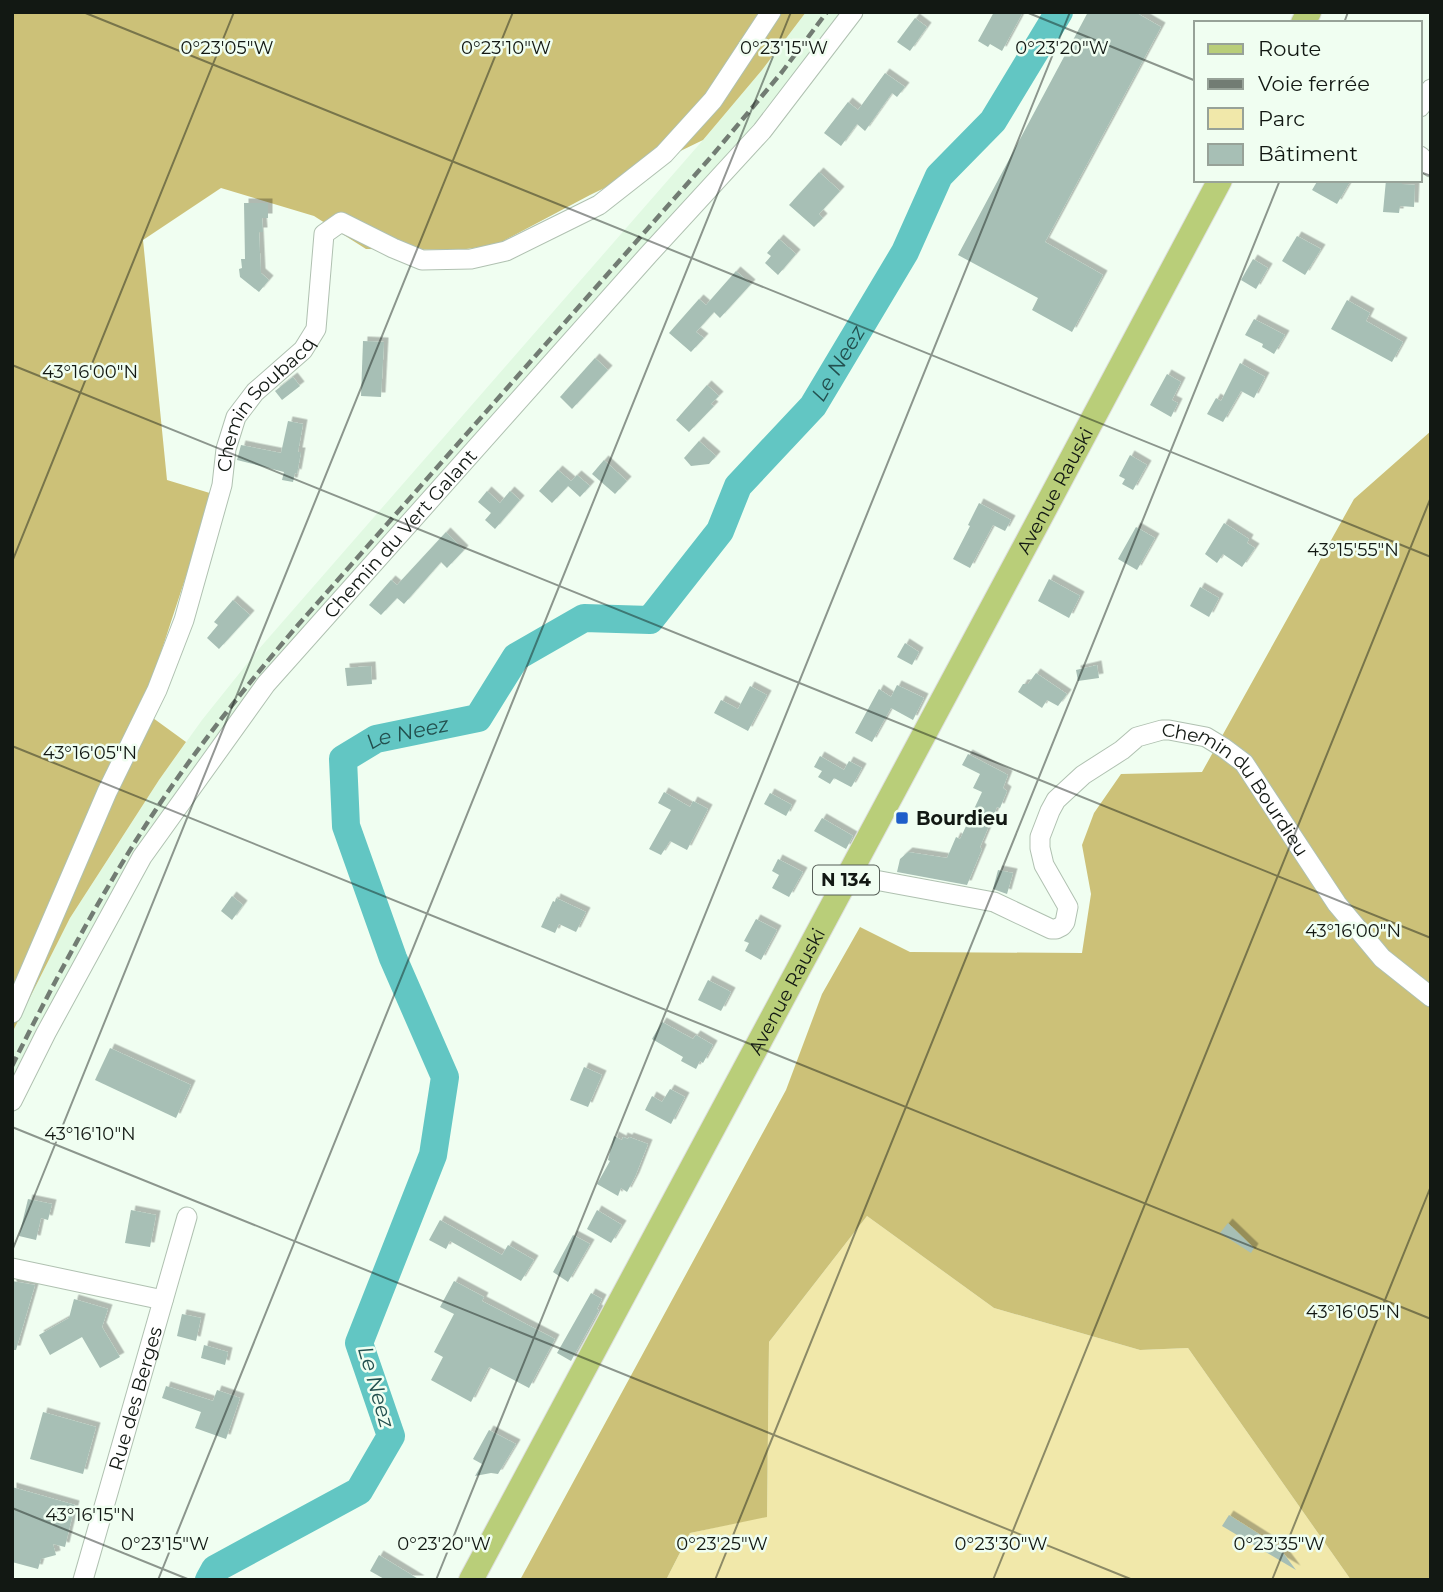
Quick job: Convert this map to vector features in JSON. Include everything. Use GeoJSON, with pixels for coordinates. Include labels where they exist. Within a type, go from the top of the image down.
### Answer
{"type":"FeatureCollection","features":[{"type":"Feature","properties":{"kind":"main road","name":"Avenue Rauski"},"geometry":{"type":"LineString","coordinates":[[471,1580],[1219,182]]}},
{"type":"Feature","properties":{"kind":"street","name":"Chemin Soubacq"},"geometry":{"type":"LineString","coordinates":[[12,1013],[107,792],[157,691],[184,620],[222,485],[226,449],[236,416],[255,392],[303,350],[316,329],[324,234],[341,222],[422,260],[471,259],[506,251],[599,205],[663,154],[713,100],[771,12]]}},
{"type":"Feature","properties":{"kind":"street","name":"Chemin du Vert Galant"},"geometry":{"type":"LineString","coordinates":[[12,1101],[142,857],[267,684],[640,264],[762,131],[853,12]]}},
{"type":"Feature","properties":{"kind":"street","name":"Chemin du Bourdieu"},"geometry":{"type":"LineString","coordinates":[[852,868],[875,880],[994,902],[1056,929],[1065,922],[1068,907],[1044,865],[1040,848],[1042,830],[1056,800],[1083,775],[1143,734],[1169,730],[1206,737],[1244,763],[1337,904],[1382,958],[1431,998]]}},
{"type":"Feature","properties":{"kind":"street","name":"Rue des Berges"},"geometry":{"type":"LineString","coordinates":[[83,1580],[187,1217]]}},
{"type":"Feature","properties":{"kind":"street"},"geometry":{"type":"LineString","coordinates":[[12,1268],[163,1300]]}},
{"type":"Feature","properties":{"kind":"shaded area"},"geometry":{"type":"Polygon","coordinates":[[[12,12],[806,12],[703,140],[496,245],[459,250],[366,249],[314,216],[221,188],[143,240],[167,480],[213,494],[142,710],[186,742],[70,918],[12,1033],[12,12]]]}},
{"type":"Feature","properties":{"kind":"shaded area"},"geometry":{"type":"Polygon","coordinates":[[[806,12],[840,12],[752,127],[271,665],[200,758],[88,934],[12,1083],[12,1033],[70,918],[159,780],[202,720],[258,650],[703,140],[806,12]]]}},
{"type":"Feature","properties":{"kind":"shaded area"},"geometry":{"type":"Polygon","coordinates":[[[1431,431],[1431,1580],[1351,1580],[1188,1348],[1140,1350],[994,1308],[867,1216],[769,1342],[767,1517],[690,1533],[666,1580],[520,1580],[786,1090],[822,994],[860,927],[910,952],[1082,953],[1091,894],[1082,845],[1094,813],[1121,774],[1202,772],[1354,499],[1431,431]]]}},
{"type":"Feature","properties":{"kind":"green space"},"geometry":{"type":"Polygon","coordinates":[[[867,1216],[994,1308],[1140,1350],[1188,1348],[1351,1580],[666,1580],[690,1533],[767,1516],[769,1342],[867,1216]]]}},
{"type":"Feature","properties":{"kind":"building"},"geometry":{"type":"Polygon","coordinates":[[[994,12],[1023,12],[1002,51],[978,41],[994,12]]]}},
{"type":"Feature","properties":{"kind":"building"},"geometry":{"type":"Polygon","coordinates":[[[1088,12],[1135,12],[1161,27],[1045,242],[1103,275],[1072,332],[1032,310],[1038,298],[958,255],[1088,12]]]}},
{"type":"Feature","properties":{"kind":"building"},"geometry":{"type":"Polygon","coordinates":[[[915,18],[927,27],[910,51],[897,42],[915,18]]]}},
{"type":"Feature","properties":{"kind":"building"},"geometry":{"type":"Polygon","coordinates":[[[885,73],[905,87],[897,97],[892,93],[865,131],[857,124],[841,146],[824,133],[848,102],[858,110],[885,73]]]}},
{"type":"Feature","properties":{"kind":"building"},"geometry":{"type":"Polygon","coordinates":[[[819,172],[840,191],[819,214],[823,218],[814,227],[789,205],[819,172]]]}},
{"type":"Feature","properties":{"kind":"building"},"geometry":{"type":"Polygon","coordinates":[[[1317,182],[1350,182],[1337,204],[1312,190],[1317,182]]]}},
{"type":"Feature","properties":{"kind":"building"},"geometry":{"type":"Polygon","coordinates":[[[1386,182],[1415,185],[1414,207],[1400,206],[1399,213],[1383,212],[1386,182]]]}},
{"type":"Feature","properties":{"kind":"building"},"geometry":{"type":"Polygon","coordinates":[[[244,203],[268,203],[268,218],[262,218],[263,232],[259,232],[261,273],[269,280],[259,292],[240,277],[241,259],[245,259],[244,203]]]}},
{"type":"Feature","properties":{"kind":"building"},"geometry":{"type":"Polygon","coordinates":[[[1297,236],[1321,249],[1305,275],[1282,261],[1297,236]]]}},
{"type":"Feature","properties":{"kind":"building"},"geometry":{"type":"Polygon","coordinates":[[[779,239],[796,254],[778,275],[765,263],[771,256],[767,253],[779,239]]]}},
{"type":"Feature","properties":{"kind":"building"},"geometry":{"type":"Polygon","coordinates":[[[1253,259],[1268,268],[1256,289],[1241,280],[1253,259]]]}},
{"type":"Feature","properties":{"kind":"building"},"geometry":{"type":"Polygon","coordinates":[[[736,271],[751,284],[720,318],[714,312],[696,332],[704,338],[691,352],[669,333],[699,299],[706,305],[736,271]]]}},
{"type":"Feature","properties":{"kind":"building"},"geometry":{"type":"Polygon","coordinates":[[[1347,300],[1370,313],[1366,321],[1403,342],[1392,362],[1331,329],[1347,300]]]}},
{"type":"Feature","properties":{"kind":"building"},"geometry":{"type":"Polygon","coordinates":[[[1254,319],[1285,335],[1274,354],[1262,347],[1263,344],[1245,335],[1254,319]]]}},
{"type":"Feature","properties":{"kind":"building"},"geometry":{"type":"Polygon","coordinates":[[[363,341],[384,342],[381,397],[361,396],[363,341]]]}},
{"type":"Feature","properties":{"kind":"building"},"geometry":{"type":"Polygon","coordinates":[[[595,358],[608,370],[572,409],[560,397],[595,358]]]}},
{"type":"Feature","properties":{"kind":"building"},"geometry":{"type":"Polygon","coordinates":[[[1240,363],[1265,377],[1254,398],[1241,391],[1223,422],[1207,414],[1216,398],[1221,401],[1240,363]]]}},
{"type":"Feature","properties":{"kind":"building"},"geometry":{"type":"Polygon","coordinates":[[[1167,374],[1181,382],[1172,400],[1178,403],[1171,417],[1150,405],[1167,374]]]}},
{"type":"Feature","properties":{"kind":"building"},"geometry":{"type":"Polygon","coordinates":[[[293,377],[300,386],[282,400],[275,391],[293,377]]]}},
{"type":"Feature","properties":{"kind":"building"},"geometry":{"type":"Polygon","coordinates":[[[707,385],[719,396],[711,404],[714,406],[689,432],[676,420],[707,385]]]}},
{"type":"Feature","properties":{"kind":"building"},"geometry":{"type":"Polygon","coordinates":[[[288,421],[303,424],[298,452],[301,452],[293,482],[282,480],[284,472],[237,460],[241,445],[281,453],[288,421]]]}},
{"type":"Feature","properties":{"kind":"building"},"geometry":{"type":"Polygon","coordinates":[[[699,441],[716,456],[709,464],[691,466],[684,458],[699,441]]]}},
{"type":"Feature","properties":{"kind":"building"},"geometry":{"type":"Polygon","coordinates":[[[1130,455],[1147,465],[1133,490],[1122,484],[1125,479],[1119,476],[1130,455]]]}},
{"type":"Feature","properties":{"kind":"building"},"geometry":{"type":"Polygon","coordinates":[[[604,460],[627,481],[615,494],[592,474],[604,460]]]}},
{"type":"Feature","properties":{"kind":"building"},"geometry":{"type":"Polygon","coordinates":[[[558,470],[571,481],[577,475],[590,486],[580,497],[568,486],[552,503],[539,491],[558,470]]]}},
{"type":"Feature","properties":{"kind":"building"},"geometry":{"type":"Polygon","coordinates":[[[487,491],[500,503],[510,491],[520,500],[495,529],[485,520],[491,513],[478,502],[487,491]]]}},
{"type":"Feature","properties":{"kind":"building"},"geometry":{"type":"Polygon","coordinates":[[[979,503],[1011,520],[1005,531],[993,525],[970,568],[953,559],[979,503]]]}},
{"type":"Feature","properties":{"kind":"building"},"geometry":{"type":"Polygon","coordinates":[[[1224,523],[1249,539],[1247,543],[1255,548],[1242,567],[1223,554],[1217,563],[1205,554],[1224,523]]]}},
{"type":"Feature","properties":{"kind":"building"},"geometry":{"type":"Polygon","coordinates":[[[1136,527],[1155,538],[1137,570],[1118,559],[1136,527]]]}},
{"type":"Feature","properties":{"kind":"building"},"geometry":{"type":"Polygon","coordinates":[[[446,532],[464,550],[447,568],[441,562],[404,604],[397,598],[381,615],[369,605],[391,580],[397,585],[446,532]]]}},
{"type":"Feature","properties":{"kind":"building"},"geometry":{"type":"Polygon","coordinates":[[[1049,579],[1080,596],[1069,618],[1038,601],[1049,579]]]}},
{"type":"Feature","properties":{"kind":"building"},"geometry":{"type":"Polygon","coordinates":[[[1200,587],[1219,598],[1209,617],[1190,606],[1200,587]]]}},
{"type":"Feature","properties":{"kind":"building"},"geometry":{"type":"Polygon","coordinates":[[[233,600],[250,615],[219,649],[207,638],[218,625],[214,622],[233,600]]]}},
{"type":"Feature","properties":{"kind":"building"},"geometry":{"type":"Polygon","coordinates":[[[905,643],[919,652],[912,665],[897,657],[905,643]]]}},
{"type":"Feature","properties":{"kind":"building"},"geometry":{"type":"Polygon","coordinates":[[[1097,665],[1099,678],[1078,681],[1076,670],[1097,665]]]}},
{"type":"Feature","properties":{"kind":"building"},"geometry":{"type":"Polygon","coordinates":[[[371,666],[372,684],[347,686],[345,668],[371,666]]]}},
{"type":"Feature","properties":{"kind":"building"},"geometry":{"type":"Polygon","coordinates":[[[1036,673],[1067,694],[1058,706],[1047,700],[1042,708],[1018,692],[1036,673]]]}},
{"type":"Feature","properties":{"kind":"building"},"geometry":{"type":"Polygon","coordinates":[[[897,685],[924,698],[913,720],[891,708],[872,742],[855,733],[879,689],[891,697],[897,685]]]}},
{"type":"Feature","properties":{"kind":"building"},"geometry":{"type":"Polygon","coordinates":[[[750,686],[767,695],[748,731],[714,713],[721,700],[738,709],[750,686]]]}},
{"type":"Feature","properties":{"kind":"building"},"geometry":{"type":"Polygon","coordinates":[[[968,754],[1008,775],[1003,788],[1007,791],[1000,808],[997,807],[967,885],[897,872],[900,859],[908,852],[947,858],[956,837],[960,839],[982,792],[973,788],[980,774],[962,765],[968,754]]]}},
{"type":"Feature","properties":{"kind":"building"},"geometry":{"type":"Polygon","coordinates":[[[820,756],[844,770],[849,761],[862,768],[852,786],[834,778],[830,784],[818,777],[822,771],[814,767],[820,756]]]}},
{"type":"Feature","properties":{"kind":"building"},"geometry":{"type":"Polygon","coordinates":[[[664,792],[690,807],[693,801],[708,809],[687,850],[670,841],[661,855],[649,849],[671,810],[658,803],[664,792]]]}},
{"type":"Feature","properties":{"kind":"building"},"geometry":{"type":"Polygon","coordinates":[[[770,793],[792,805],[786,816],[764,804],[770,793]]]}},
{"type":"Feature","properties":{"kind":"building"},"geometry":{"type":"Polygon","coordinates":[[[822,818],[853,836],[846,849],[814,831],[822,818]]]}},
{"type":"Feature","properties":{"kind":"building"},"geometry":{"type":"Polygon","coordinates":[[[778,859],[803,872],[789,897],[772,888],[779,875],[772,871],[778,859]]]}},
{"type":"Feature","properties":{"kind":"building"},"geometry":{"type":"Polygon","coordinates":[[[998,870],[1013,873],[1007,894],[993,889],[998,870]]]}},
{"type":"Feature","properties":{"kind":"building"},"geometry":{"type":"Polygon","coordinates":[[[232,896],[243,905],[232,920],[221,911],[232,896]]]}},
{"type":"Feature","properties":{"kind":"building"},"geometry":{"type":"Polygon","coordinates":[[[556,898],[586,912],[576,932],[559,924],[555,933],[541,927],[556,898]]]}},
{"type":"Feature","properties":{"kind":"building"},"geometry":{"type":"Polygon","coordinates":[[[756,919],[777,930],[761,960],[745,951],[749,943],[744,941],[756,919]]]}},
{"type":"Feature","properties":{"kind":"building"},"geometry":{"type":"Polygon","coordinates":[[[708,980],[731,992],[721,1011],[698,1000],[708,980]]]}},
{"type":"Feature","properties":{"kind":"building"},"geometry":{"type":"Polygon","coordinates":[[[662,1022],[693,1039],[696,1035],[713,1045],[703,1063],[700,1061],[696,1069],[681,1061],[683,1057],[652,1039],[662,1022]]]}},
{"type":"Feature","properties":{"kind":"building"},"geometry":{"type":"Polygon","coordinates":[[[110,1048],[191,1085],[176,1118],[95,1080],[110,1048]]]}},
{"type":"Feature","properties":{"kind":"building"},"geometry":{"type":"Polygon","coordinates":[[[584,1067],[602,1075],[588,1107],[570,1100],[584,1067]]]}},
{"type":"Feature","properties":{"kind":"building"},"geometry":{"type":"Polygon","coordinates":[[[670,1089],[685,1097],[671,1124],[645,1110],[652,1096],[662,1102],[670,1089]]]}},
{"type":"Feature","properties":{"kind":"building"},"geometry":{"type":"Polygon","coordinates":[[[614,1136],[622,1140],[623,1137],[629,1137],[648,1144],[627,1192],[621,1188],[618,1196],[597,1184],[610,1161],[608,1160],[614,1136]]]}},
{"type":"Feature","properties":{"kind":"building"},"geometry":{"type":"Polygon","coordinates":[[[28,1199],[52,1204],[48,1220],[41,1218],[36,1240],[19,1236],[28,1199]]]}},
{"type":"Feature","properties":{"kind":"building"},"geometry":{"type":"Polygon","coordinates":[[[131,1210],[156,1215],[150,1247],[125,1243],[131,1210]]]}},
{"type":"Feature","properties":{"kind":"building"},"geometry":{"type":"Polygon","coordinates":[[[597,1210],[622,1225],[611,1243],[587,1229],[597,1210]]]}},
{"type":"Feature","properties":{"kind":"building"},"geometry":{"type":"Polygon","coordinates":[[[440,1220],[502,1255],[508,1245],[534,1260],[521,1281],[450,1241],[446,1249],[429,1240],[440,1220]]]}},
{"type":"Feature","properties":{"kind":"building"},"geometry":{"type":"Polygon","coordinates":[[[1228,1223],[1254,1248],[1251,1253],[1220,1233],[1228,1223]]]}},
{"type":"Feature","properties":{"kind":"building"},"geometry":{"type":"Polygon","coordinates":[[[573,1235],[590,1244],[568,1282],[553,1272],[573,1235]]]}},
{"type":"Feature","properties":{"kind":"building"},"geometry":{"type":"Polygon","coordinates":[[[12,1281],[35,1285],[16,1350],[12,1350],[12,1281]]]}},
{"type":"Feature","properties":{"kind":"building"},"geometry":{"type":"Polygon","coordinates":[[[454,1281],[484,1297],[482,1301],[555,1339],[529,1388],[489,1367],[471,1402],[431,1380],[443,1357],[434,1352],[454,1314],[440,1307],[454,1281]]]}},
{"type":"Feature","properties":{"kind":"building"},"geometry":{"type":"Polygon","coordinates":[[[591,1293],[602,1299],[597,1309],[599,1310],[571,1361],[557,1353],[591,1293]]]}},
{"type":"Feature","properties":{"kind":"building"},"geometry":{"type":"Polygon","coordinates":[[[74,1299],[108,1309],[102,1327],[120,1357],[100,1368],[82,1337],[50,1355],[39,1335],[69,1318],[74,1299]]]}},
{"type":"Feature","properties":{"kind":"building"},"geometry":{"type":"Polygon","coordinates":[[[182,1314],[201,1318],[196,1341],[177,1336],[182,1314]]]}},
{"type":"Feature","properties":{"kind":"building"},"geometry":{"type":"Polygon","coordinates":[[[204,1345],[228,1352],[225,1365],[201,1358],[204,1345]]]}},
{"type":"Feature","properties":{"kind":"building"},"geometry":{"type":"Polygon","coordinates":[[[166,1386],[213,1401],[217,1390],[240,1398],[226,1439],[195,1428],[201,1412],[162,1398],[166,1386]]]}},
{"type":"Feature","properties":{"kind":"building"},"geometry":{"type":"Polygon","coordinates":[[[43,1412],[96,1427],[83,1474],[30,1459],[43,1412]]]}},
{"type":"Feature","properties":{"kind":"building"},"geometry":{"type":"Polygon","coordinates":[[[489,1430],[516,1444],[498,1474],[475,1476],[482,1464],[473,1459],[489,1430]]]}},
{"type":"Feature","properties":{"kind":"building"},"geometry":{"type":"Polygon","coordinates":[[[12,1487],[75,1505],[65,1547],[53,1544],[56,1555],[41,1559],[38,1569],[12,1562],[12,1487]]]}},
{"type":"Feature","properties":{"kind":"building"},"geometry":{"type":"Polygon","coordinates":[[[1229,1515],[1278,1546],[1296,1570],[1222,1526],[1229,1515]]]}},
{"type":"Feature","properties":{"kind":"building"},"geometry":{"type":"Polygon","coordinates":[[[379,1555],[420,1580],[386,1580],[370,1571],[379,1555]]]}},
{"type":"Feature","properties":{"kind":"waterway","name":"Le Neez"},"geometry":{"type":"LineString","coordinates":[[209,1580],[215,1569],[359,1491],[391,1436],[359,1343],[433,1155],[445,1077],[393,958],[346,826],[343,759],[376,739],[478,718],[516,657],[584,618],[650,620],[720,531],[738,486],[813,406],[905,252],[939,176],[993,121],[1059,12]]}},
{"type":"Feature","properties":{"kind":"railway"},"geometry":{"type":"LineString","coordinates":[[12,1066],[60,972],[112,880],[166,794],[220,720],[298,625],[711,157],[782,72],[827,12]]}},
{"type":"Feature","properties":{"kind":"place","name":"Bourdieu"},"geometry":{"type":"Point","coordinates":[902,818]}}]}
